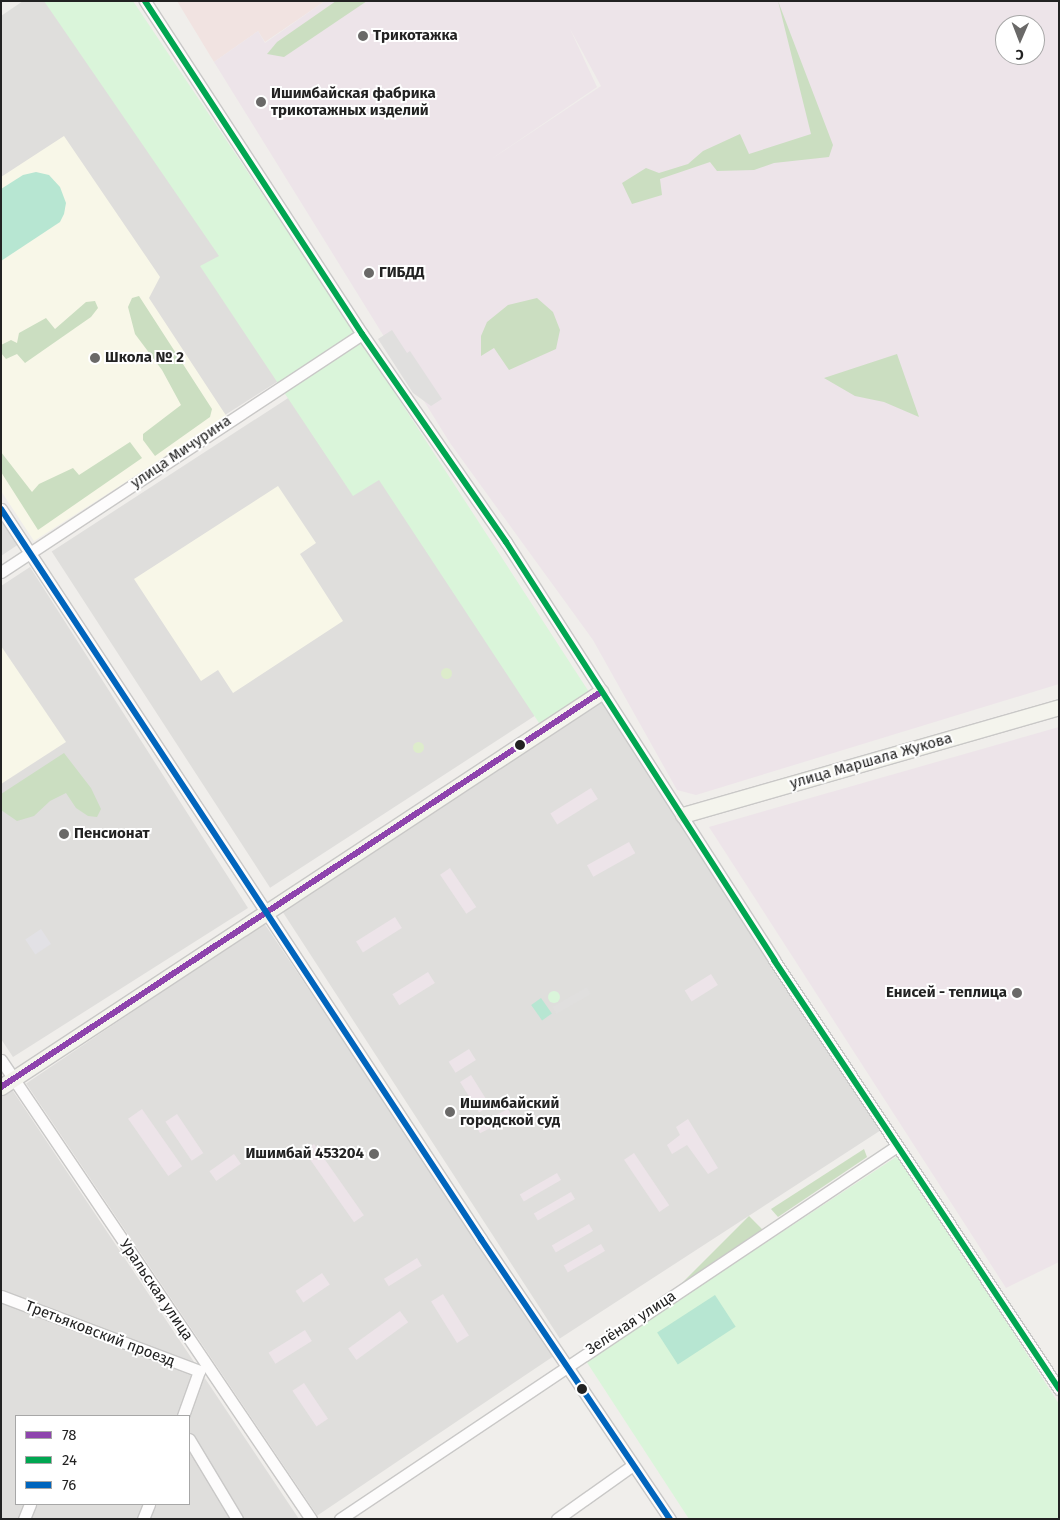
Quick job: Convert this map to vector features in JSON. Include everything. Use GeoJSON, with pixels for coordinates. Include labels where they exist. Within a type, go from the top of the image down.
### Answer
{"type":"FeatureCollection","features":[{"type":"Feature","properties":{"kind":"street"},"geometry":{"type":"LineString","coordinates":[[145,1],[362,334],[506,542],[601,692],[683,815],[897,1146],[1059,1390]]}},
{"type":"Feature","properties":{"kind":"street","name":"улица Мичурина"},"geometry":{"type":"LineString","coordinates":[[1,572],[362,334]]}},
{"type":"Feature","properties":{"kind":"street"},"geometry":{"type":"LineString","coordinates":[[1,510],[566,1366],[670,1519]]}},
{"type":"Feature","properties":{"kind":"street"},"geometry":{"type":"LineString","coordinates":[[7,1083],[601,692]]}},
{"type":"Feature","properties":{"kind":"street","name":"улица Маршала Жукова"},"geometry":{"type":"LineString","coordinates":[[683,815],[1059,707]]}},
{"type":"Feature","properties":{"kind":"street","name":"Уральская улица"},"geometry":{"type":"LineString","coordinates":[[1,1060],[7,1083],[311,1519]]}},
{"type":"Feature","properties":{"kind":"street","name":"Зелёная улица"},"geometry":{"type":"LineString","coordinates":[[340,1519],[897,1146]]}},
{"type":"Feature","properties":{"kind":"street","name":"Третьяковский проезд"},"geometry":{"type":"LineString","coordinates":[[1,1296],[199,1371],[183,1415]]}},
{"type":"Feature","properties":{"kind":"street"},"geometry":{"type":"LineString","coordinates":[[190,1441],[237,1519]]}},
{"type":"Feature","properties":{"kind":"street"},"geometry":{"type":"LineString","coordinates":[[557,1519],[634,1465]]}},
{"type":"Feature","properties":{"kind":"street"},"geometry":{"type":"LineString","coordinates":[[24,1519],[30,1505]]}},
{"type":"Feature","properties":{"kind":"street"},"geometry":{"type":"LineString","coordinates":[[143,1519],[149,1505]]}},
{"type":"Feature","properties":{"kind":"shaded area"},"geometry":{"type":"Polygon","coordinates":[[[23,1],[117,1],[343,340],[38,534],[1,477],[1,16],[23,1]]]}},
{"type":"Feature","properties":{"kind":"shaded area"},"geometry":{"type":"Polygon","coordinates":[[[177,1],[325,1],[265,42],[258,31],[214,62],[177,1]]]}},
{"type":"Feature","properties":{"kind":"shaded area"},"geometry":{"type":"Polygon","coordinates":[[[325,1],[1059,1],[1059,684],[696,795],[677,790],[593,640],[450,443],[214,62],[258,31],[265,43],[325,1]],[[570,29],[597,87],[490,160],[601,86],[570,29]]]}},
{"type":"Feature","properties":{"kind":"shaded area","name":"Школа № 2"},"geometry":{"type":"Polygon","coordinates":[[[64,136],[160,277],[149,298],[227,417],[34,541],[1,491],[1,177],[64,136]]]}},
{"type":"Feature","properties":{"kind":"shaded area"},"geometry":{"type":"Polygon","coordinates":[[[392,330],[407,353],[410,351],[442,399],[431,406],[413,393],[378,339],[392,330]]]}},
{"type":"Feature","properties":{"kind":"shaded area"},"geometry":{"type":"Polygon","coordinates":[[[362,350],[580,686],[270,888],[52,552],[362,350]]]}},
{"type":"Feature","properties":{"kind":"shaded area"},"geometry":{"type":"Polygon","coordinates":[[[278,486],[316,543],[300,554],[343,621],[233,693],[218,670],[201,681],[134,579],[278,486]]]}},
{"type":"Feature","properties":{"kind":"shaded area"},"geometry":{"type":"Polygon","coordinates":[[[1,518],[19,544],[1,556],[1,518]]]}},
{"type":"Feature","properties":{"kind":"shaded area"},"geometry":{"type":"Polygon","coordinates":[[[30,567],[248,908],[13,1057],[1,1039],[1,586],[30,567]]]}},
{"type":"Feature","properties":{"kind":"shaded area"},"geometry":{"type":"Polygon","coordinates":[[[1,646],[66,742],[1,784],[1,646]]]}},
{"type":"Feature","properties":{"kind":"shaded area"},"geometry":{"type":"Polygon","coordinates":[[[603,700],[882,1129],[560,1339],[281,909],[603,700]]]}},
{"type":"Feature","properties":{"kind":"shaded area"},"geometry":{"type":"Polygon","coordinates":[[[1059,727],[1059,1262],[1006,1288],[709,827],[1059,727]]]}},
{"type":"Feature","properties":{"kind":"shaded area"},"geometry":{"type":"Polygon","coordinates":[[[591,788],[598,799],[557,824],[550,813],[591,788]]]}},
{"type":"Feature","properties":{"kind":"shaded area"},"geometry":{"type":"Polygon","coordinates":[[[629,842],[635,853],[593,877],[587,865],[629,842]]]}},
{"type":"Feature","properties":{"kind":"shaded area"},"geometry":{"type":"Polygon","coordinates":[[[450,868],[476,907],[466,914],[440,875],[450,868]]]}},
{"type":"Feature","properties":{"kind":"shaded area"},"geometry":{"type":"Polygon","coordinates":[[[395,917],[402,928],[363,952],[356,941],[395,917]]]}},
{"type":"Feature","properties":{"kind":"shaded area"},"geometry":{"type":"Polygon","coordinates":[[[264,923],[555,1355],[317,1515],[26,1083],[264,923]]]}},
{"type":"Feature","properties":{"kind":"shaded area"},"geometry":{"type":"Polygon","coordinates":[[[41,929],[51,944],[35,955],[25,940],[41,929]]]}},
{"type":"Feature","properties":{"kind":"shaded area"},"geometry":{"type":"Polygon","coordinates":[[[428,972],[435,983],[399,1005],[392,994],[428,972]]]}},
{"type":"Feature","properties":{"kind":"shaded area"},"geometry":{"type":"Polygon","coordinates":[[[711,974],[718,985],[692,1001],[685,990],[711,974]]]}},
{"type":"Feature","properties":{"kind":"shaded area"},"geometry":{"type":"Polygon","coordinates":[[[587,987],[591,994],[556,1014],[552,1007],[587,987]]]}},
{"type":"Feature","properties":{"kind":"shaded area"},"geometry":{"type":"Polygon","coordinates":[[[469,1049],[476,1060],[456,1073],[449,1062],[469,1049]]]}},
{"type":"Feature","properties":{"kind":"shaded area"},"geometry":{"type":"Polygon","coordinates":[[[471,1075],[490,1106],[479,1112],[460,1082],[471,1075]]]}},
{"type":"Feature","properties":{"kind":"shaded area"},"geometry":{"type":"Polygon","coordinates":[[[11,1088],[299,1519],[1,1519],[1,1095],[11,1088]]]}},
{"type":"Feature","properties":{"kind":"shaded area"},"geometry":{"type":"Polygon","coordinates":[[[142,1109],[182,1166],[168,1176],[128,1119],[142,1109]]]}},
{"type":"Feature","properties":{"kind":"shaded area"},"geometry":{"type":"Polygon","coordinates":[[[508,1109],[512,1117],[480,1133],[476,1125],[508,1109]]]}},
{"type":"Feature","properties":{"kind":"shaded area"},"geometry":{"type":"Polygon","coordinates":[[[177,1114],[203,1153],[192,1161],[165,1122],[177,1114]]]}},
{"type":"Feature","properties":{"kind":"shaded area"},"geometry":{"type":"Polygon","coordinates":[[[688,1119],[718,1168],[708,1174],[687,1145],[672,1154],[667,1145],[680,1135],[676,1127],[688,1119]]]}},
{"type":"Feature","properties":{"kind":"shaded area"},"geometry":{"type":"Polygon","coordinates":[[[314,1144],[364,1215],[354,1222],[304,1151],[314,1144]]]}},
{"type":"Feature","properties":{"kind":"shaded area"},"geometry":{"type":"Polygon","coordinates":[[[634,1153],[669,1205],[659,1212],[624,1160],[634,1153]]]}},
{"type":"Feature","properties":{"kind":"shaded area"},"geometry":{"type":"Polygon","coordinates":[[[234,1154],[241,1164],[216,1181],[209,1171],[234,1154]]]}},
{"type":"Feature","properties":{"kind":"shaded area"},"geometry":{"type":"Polygon","coordinates":[[[557,1173],[561,1180],[524,1201],[520,1194],[557,1173]]]}},
{"type":"Feature","properties":{"kind":"shaded area"},"geometry":{"type":"Polygon","coordinates":[[[571,1192],[575,1199],[538,1220],[534,1214],[571,1192]]]}},
{"type":"Feature","properties":{"kind":"shaded area"},"geometry":{"type":"Polygon","coordinates":[[[589,1224],[593,1231],[556,1252],[552,1246],[589,1224]]]}},
{"type":"Feature","properties":{"kind":"shaded area"},"geometry":{"type":"Polygon","coordinates":[[[601,1244],[605,1251],[568,1272],[564,1266],[601,1244]]]}},
{"type":"Feature","properties":{"kind":"shaded area"},"geometry":{"type":"Polygon","coordinates":[[[417,1258],[422,1266],[389,1286],[384,1279],[417,1258]]]}},
{"type":"Feature","properties":{"kind":"shaded area"},"geometry":{"type":"Polygon","coordinates":[[[322,1273],[330,1285],[303,1303],[295,1291],[322,1273]]]}},
{"type":"Feature","properties":{"kind":"shaded area"},"geometry":{"type":"Polygon","coordinates":[[[443,1294],[469,1336],[457,1343],[431,1301],[443,1294]]]}},
{"type":"Feature","properties":{"kind":"shaded area"},"geometry":{"type":"Polygon","coordinates":[[[400,1311],[408,1322],[356,1360],[348,1349],[400,1311]]]}},
{"type":"Feature","properties":{"kind":"shaded area"},"geometry":{"type":"Polygon","coordinates":[[[305,1330],[312,1341],[275,1364],[269,1353],[305,1330]]]}},
{"type":"Feature","properties":{"kind":"shaded area"},"geometry":{"type":"Polygon","coordinates":[[[304,1383],[328,1419],[316,1426],[292,1391],[304,1383]]]}},
{"type":"Feature","properties":{"kind":"green space"},"geometry":{"type":"Polygon","coordinates":[[[44,1],[133,1],[367,350],[589,692],[541,726],[379,480],[353,496],[200,266],[219,256],[44,1]]]}},
{"type":"Feature","properties":{"kind":"green space"},"geometry":{"type":"Polygon","coordinates":[[[336,1],[367,1],[284,57],[267,54],[277,42],[336,1]]]}},
{"type":"Feature","properties":{"kind":"green space"},"geometry":{"type":"Polygon","coordinates":[[[778,1],[833,145],[829,157],[774,163],[754,170],[717,171],[710,162],[660,179],[662,195],[632,204],[622,183],[646,168],[659,173],[688,164],[703,151],[740,134],[749,154],[811,134],[778,1]]]}},
{"type":"Feature","properties":{"kind":"green space"},"geometry":{"type":"Polygon","coordinates":[[[36,172],[49,175],[60,187],[66,203],[64,214],[60,222],[1,261],[1,189],[23,175],[36,172]]]}},
{"type":"Feature","properties":{"kind":"green space"},"geometry":{"type":"Polygon","coordinates":[[[139,296],[212,409],[210,417],[155,456],[143,440],[143,434],[181,405],[162,370],[135,334],[128,307],[132,298],[139,296]]]}},
{"type":"Feature","properties":{"kind":"green space"},"geometry":{"type":"Polygon","coordinates":[[[537,298],[553,312],[560,330],[556,349],[509,370],[494,348],[481,356],[481,336],[487,322],[508,305],[537,298]]]}},
{"type":"Feature","properties":{"kind":"green space"},"geometry":{"type":"Polygon","coordinates":[[[95,301],[98,308],[91,317],[25,363],[17,354],[6,359],[1,353],[1,345],[11,340],[17,343],[19,333],[46,318],[55,329],[86,302],[95,301]]]}},
{"type":"Feature","properties":{"kind":"green space"},"geometry":{"type":"Polygon","coordinates":[[[897,354],[919,417],[884,402],[855,396],[824,378],[897,354]]]}},
{"type":"Feature","properties":{"kind":"green space"},"geometry":{"type":"Polygon","coordinates":[[[130,442],[142,458],[38,530],[1,472],[1,452],[32,492],[39,484],[73,468],[79,475],[130,442]]]}},
{"type":"Feature","properties":{"kind":"green space"},"geometry":{"type":"Polygon","coordinates":[[[446,667],[452,673],[446,679],[440,673],[446,667]]]}},
{"type":"Feature","properties":{"kind":"green space"},"geometry":{"type":"Polygon","coordinates":[[[418,741],[424,747],[418,753],[412,747],[418,741]]]}},
{"type":"Feature","properties":{"kind":"green space"},"geometry":{"type":"Polygon","coordinates":[[[64,753],[91,788],[101,809],[97,817],[88,816],[76,808],[66,793],[50,801],[34,816],[17,821],[1,810],[1,794],[64,753]]]}},
{"type":"Feature","properties":{"kind":"green space"},"geometry":{"type":"Polygon","coordinates":[[[552,991],[556,991],[560,997],[556,1003],[552,1003],[548,999],[548,995],[552,991]]]}},
{"type":"Feature","properties":{"kind":"green space"},"geometry":{"type":"Polygon","coordinates":[[[541,998],[552,1014],[542,1020],[531,1005],[541,998]]]}},
{"type":"Feature","properties":{"kind":"green space"},"geometry":{"type":"Polygon","coordinates":[[[864,1149],[867,1157],[778,1217],[771,1209],[864,1149]]]}},
{"type":"Feature","properties":{"kind":"green space"},"geometry":{"type":"Polygon","coordinates":[[[899,1155],[1059,1404],[1059,1519],[689,1519],[586,1361],[899,1155]]]}},
{"type":"Feature","properties":{"kind":"green space"},"geometry":{"type":"Polygon","coordinates":[[[749,1216],[763,1230],[611,1382],[597,1368],[749,1216]]]}},
{"type":"Feature","properties":{"kind":"green space"},"geometry":{"type":"Polygon","coordinates":[[[715,1295],[736,1327],[678,1364],[657,1333],[715,1295]]]}},
{"type":"Feature","properties":{"kind":"transit line","name":"24"},"geometry":{"type":"LineString","coordinates":[[145,1],[362,334],[506,542],[774,960],[1059,1389]]}},
{"type":"Feature","properties":{"kind":"transit line","name":"76"},"geometry":{"type":"LineString","coordinates":[[1,509],[481,1239],[670,1519]]}},
{"type":"Feature","properties":{"kind":"transit line","name":"78"},"geometry":{"type":"LineString","coordinates":[[1,1087],[601,692]]}},
{"type":"Feature","properties":{"kind":"place","name":"Трикотажка"},"geometry":{"type":"Point","coordinates":[363,36]}},
{"type":"Feature","properties":{"kind":"place","name":"Ишимбайская фабрика трикотажных изделий"},"geometry":{"type":"Point","coordinates":[261,102]}},
{"type":"Feature","properties":{"kind":"place","name":"ГИБДД"},"geometry":{"type":"Point","coordinates":[369,273]}},
{"type":"Feature","properties":{"kind":"place","name":"Школа № 2"},"geometry":{"type":"Point","coordinates":[95,358]}},
{"type":"Feature","properties":{"kind":"place","name":"Пенсионат"},"geometry":{"type":"Point","coordinates":[64,834]}},
{"type":"Feature","properties":{"kind":"place","name":"Енисей - теплица"},"geometry":{"type":"Point","coordinates":[1017,993]}},
{"type":"Feature","properties":{"kind":"place","name":"Ишимбайский городской суд"},"geometry":{"type":"Point","coordinates":[450,1112]}},
{"type":"Feature","properties":{"kind":"place","name":"Ишимбай 453204"},"geometry":{"type":"Point","coordinates":[374,1154]}}]}
